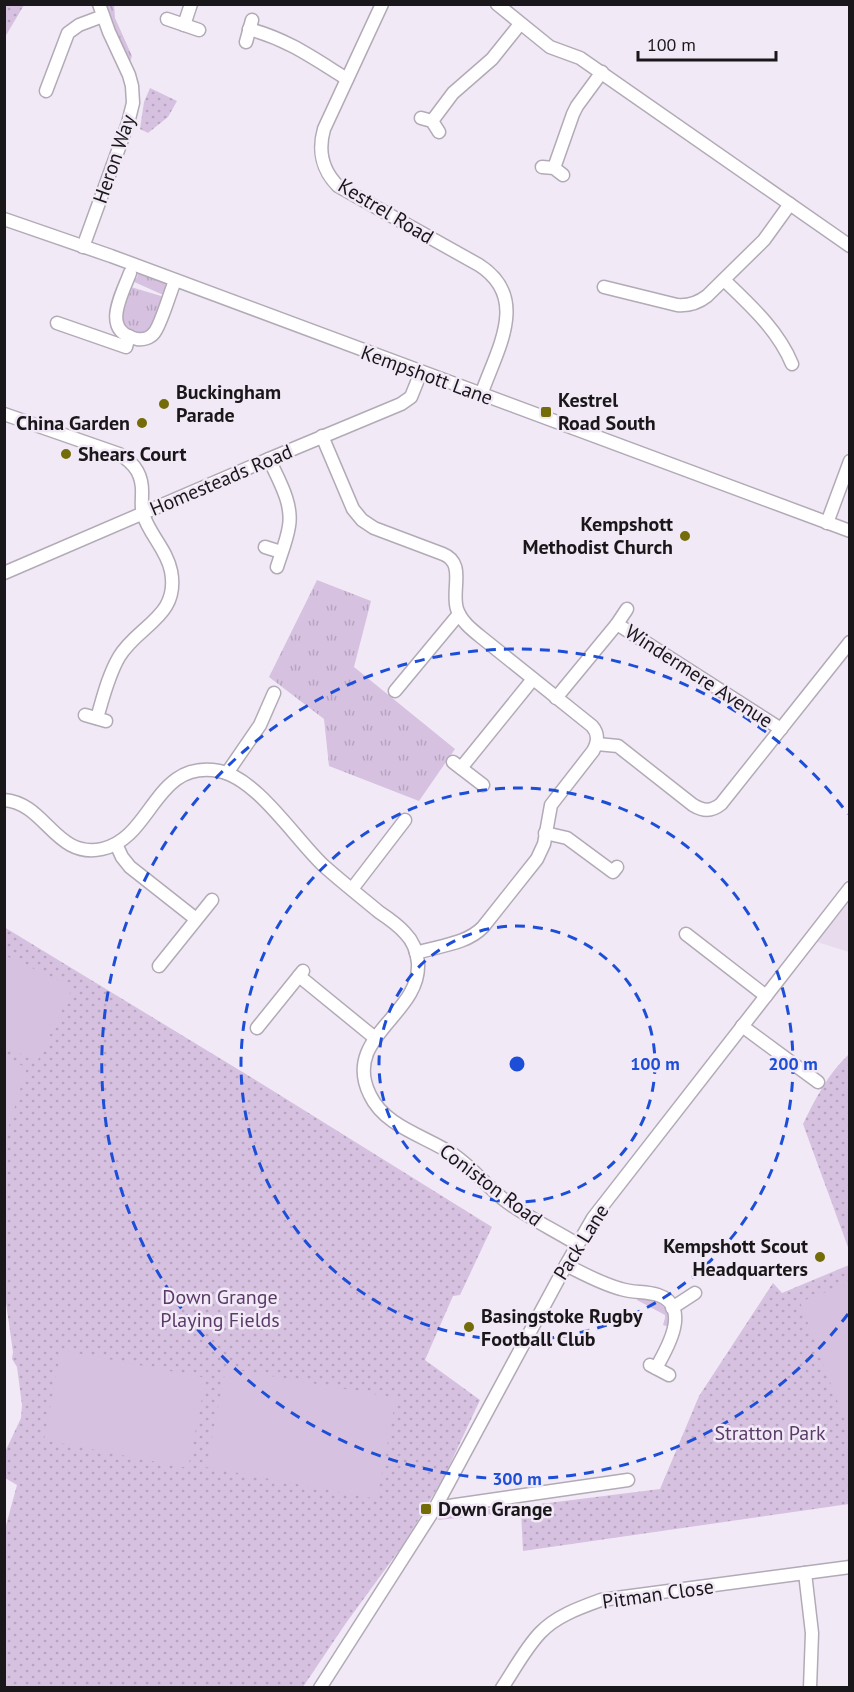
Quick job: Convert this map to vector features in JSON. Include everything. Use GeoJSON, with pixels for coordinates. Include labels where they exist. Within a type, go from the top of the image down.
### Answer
{"type":"FeatureCollection","features":[{"type":"Feature","properties":{"kind":"street"},"geometry":{"type":"LineString","coordinates":[[184,25],[191,4]]}},
{"type":"Feature","properties":{"kind":"street","name":"Kestrel Road"},"geometry":{"type":"LineString","coordinates":[[382,4],[324,129],[321,144],[322,160],[334,182],[345,191],[486,270],[497,280],[504,293],[507,321],[481,395]]}},
{"type":"Feature","properties":{"kind":"street"},"geometry":{"type":"LineString","coordinates":[[497,4],[550,47],[574,54],[602,72],[849,246]]}},
{"type":"Feature","properties":{"kind":"street"},"geometry":{"type":"LineString","coordinates":[[46,91],[68,33],[101,10]]}},
{"type":"Feature","properties":{"kind":"street","name":"Heron Way"},"geometry":{"type":"LineString","coordinates":[[83,246],[128,123],[133,103],[131,80],[101,10]]}},
{"type":"Feature","properties":{"kind":"street"},"geometry":{"type":"LineString","coordinates":[[166,19],[199,30]]}},
{"type":"Feature","properties":{"kind":"street"},"geometry":{"type":"LineString","coordinates":[[439,132],[426,119],[486,66],[520,24]]}},
{"type":"Feature","properties":{"kind":"street"},"geometry":{"type":"LineString","coordinates":[[249,30],[286,42],[347,79]]}},
{"type":"Feature","properties":{"kind":"street"},"geometry":{"type":"LineString","coordinates":[[38,72],[51,77]]}},
{"type":"Feature","properties":{"kind":"street"},"geometry":{"type":"LineString","coordinates":[[553,170],[577,106],[602,72]]}},
{"type":"Feature","properties":{"kind":"street"},"geometry":{"type":"LineString","coordinates":[[602,287],[669,303],[687,305],[702,300],[764,240],[790,204]]}},
{"type":"Feature","properties":{"kind":"street","name":"Kempshott Lane"},"geometry":{"type":"LineString","coordinates":[[4,219],[83,246],[849,531]]}},
{"type":"Feature","properties":{"kind":"street"},"geometry":{"type":"LineString","coordinates":[[130,273],[115,316],[118,328],[123,333],[143,339],[150,337],[155,331],[175,281]]}},
{"type":"Feature","properties":{"kind":"street"},"geometry":{"type":"LineString","coordinates":[[724,280],[758,313],[793,356]]}},
{"type":"Feature","properties":{"kind":"street"},"geometry":{"type":"LineString","coordinates":[[57,323],[126,347],[129,336]]}},
{"type":"Feature","properties":{"kind":"street","name":"Homesteads Road"},"geometry":{"type":"LineString","coordinates":[[4,573],[406,402],[411,397],[421,372]]}},
{"type":"Feature","properties":{"kind":"street"},"geometry":{"type":"LineString","coordinates":[[4,414],[119,454],[133,463],[142,483],[143,514],[169,562],[172,592],[168,604],[163,613],[133,640],[119,658],[96,718]]}},
{"type":"Feature","properties":{"kind":"street"},"geometry":{"type":"LineString","coordinates":[[4,800],[16,801],[27,807],[58,837],[70,845],[93,850],[116,844],[127,836],[160,794],[178,777],[195,771],[208,770],[227,773],[255,793],[323,866],[405,932],[416,953],[478,933],[537,859],[542,849],[548,815],[554,800],[593,751],[597,744],[596,732],[592,726],[467,626],[459,614],[455,598],[456,570],[449,556],[374,528],[359,518],[322,436]]}},
{"type":"Feature","properties":{"kind":"street"},"geometry":{"type":"LineString","coordinates":[[268,459],[289,509],[289,529],[277,567]]}},
{"type":"Feature","properties":{"kind":"street"},"geometry":{"type":"LineString","coordinates":[[827,523],[849,461]]}},
{"type":"Feature","properties":{"kind":"street"},"geometry":{"type":"LineString","coordinates":[[265,547],[281,552]]}},
{"type":"Feature","properties":{"kind":"street","name":"Windermere Avenue"},"geometry":{"type":"LineString","coordinates":[[556,698],[627,609]]}},
{"type":"Feature","properties":{"kind":"street"},"geometry":{"type":"LineString","coordinates":[[395,692],[459,614]]}},
{"type":"Feature","properties":{"kind":"street","name":"Windermere Avenue"},"geometry":{"type":"LineString","coordinates":[[617,624],[781,729]]}},
{"type":"Feature","properties":{"kind":"street","name":"Windermere Avenue"},"geometry":{"type":"LineString","coordinates":[[597,744],[618,746],[693,805],[702,810],[709,810],[721,804],[849,642]]}},
{"type":"Feature","properties":{"kind":"street"},"geometry":{"type":"LineString","coordinates":[[483,785],[457,765],[533,679]]}},
{"type":"Feature","properties":{"kind":"street"},"geometry":{"type":"LineString","coordinates":[[227,773],[261,725],[268,697]]}},
{"type":"Feature","properties":{"kind":"street"},"geometry":{"type":"LineString","coordinates":[[352,890],[406,820]]}},
{"type":"Feature","properties":{"kind":"street"},"geometry":{"type":"LineString","coordinates":[[545,833],[567,838],[613,872],[617,867]]}},
{"type":"Feature","properties":{"kind":"street"},"geometry":{"type":"LineString","coordinates":[[116,844],[130,867],[196,918]]}},
{"type":"Feature","properties":{"kind":"street","name":"Pack Lane"},"geometry":{"type":"LineString","coordinates":[[320,1688],[435,1508],[577,1245],[608,1198],[849,888]]}},
{"type":"Feature","properties":{"kind":"street"},"geometry":{"type":"LineString","coordinates":[[162,959],[212,900]]}},
{"type":"Feature","properties":{"kind":"street"},"geometry":{"type":"LineString","coordinates":[[686,934],[765,996]]}},
{"type":"Feature","properties":{"kind":"street","name":"Coniston Road"},"geometry":{"type":"LineString","coordinates":[[416,953],[417,972],[412,990],[375,1038],[367,1053],[364,1070],[367,1089],[377,1106],[388,1117],[456,1156],[508,1203],[577,1245]]}},
{"type":"Feature","properties":{"kind":"street"},"geometry":{"type":"LineString","coordinates":[[257,1028],[301,973],[375,1038]]}},
{"type":"Feature","properties":{"kind":"street"},"geometry":{"type":"LineString","coordinates":[[742,1026],[818,1082]]}},
{"type":"Feature","properties":{"kind":"street"},"geometry":{"type":"LineString","coordinates":[[566,1265],[616,1288],[660,1296],[667,1301],[672,1308],[675,1320],[672,1337],[653,1366],[669,1375]]}},
{"type":"Feature","properties":{"kind":"street"},"geometry":{"type":"LineString","coordinates":[[672,1308],[695,1293]]}},
{"type":"Feature","properties":{"kind":"street"},"geometry":{"type":"LineString","coordinates":[[435,1508],[628,1480]]}},
{"type":"Feature","properties":{"kind":"street","name":"Pitman Close"},"geometry":{"type":"LineString","coordinates":[[502,1688],[539,1634],[555,1621],[578,1608],[601,1600],[849,1567]]}},
{"type":"Feature","properties":{"kind":"street"},"geometry":{"type":"LineString","coordinates":[[805,1573],[812,1634],[810,1688]]}},
{"type":"Feature","properties":{"kind":"shaded area"},"geometry":{"type":"Polygon","coordinates":[[[849,896],[849,952],[814,941],[849,896]]]}},
{"type":"Feature","properties":{"kind":"green space"},"geometry":{"type":"Polygon","coordinates":[[[4,5],[24,5],[5,37],[4,5]]]}},
{"type":"Feature","properties":{"kind":"green space"},"geometry":{"type":"Polygon","coordinates":[[[104,5],[114,5],[115,18],[132,56],[129,65],[104,5]]]}},
{"type":"Feature","properties":{"kind":"green space"},"geometry":{"type":"Polygon","coordinates":[[[150,88],[177,101],[168,117],[148,133],[140,129],[144,102],[150,88]]]}},
{"type":"Feature","properties":{"kind":"green space"},"geometry":{"type":"Polygon","coordinates":[[[138,272],[164,282],[167,287],[166,294],[161,294],[130,280],[137,278],[138,272]]]}},
{"type":"Feature","properties":{"kind":"green space"},"geometry":{"type":"Polygon","coordinates":[[[131,287],[164,299],[154,327],[144,335],[127,331],[120,319],[131,287]]]}},
{"type":"Feature","properties":{"kind":"green space"},"geometry":{"type":"Polygon","coordinates":[[[317,580],[371,601],[354,667],[455,749],[419,801],[329,766],[324,719],[269,677],[317,580]]]}},
{"type":"Feature","properties":{"kind":"green space","name":"Down Grange Playing Fields"},"geometry":{"type":"Polygon","coordinates":[[[4,927],[492,1227],[460,1295],[453,1296],[425,1360],[480,1400],[444,1477],[403,1545],[303,1687],[5,1687],[5,1529],[17,1485],[5,1478],[5,1452],[21,1418],[22,1405],[17,1367],[12,1359],[4,1289],[4,927]]]}},
{"type":"Feature","properties":{"kind":"green space"},"geometry":{"type":"Polygon","coordinates":[[[4,955],[73,987],[37,1062],[5,1046],[4,955]]]}},
{"type":"Feature","properties":{"kind":"green space"},"geometry":{"type":"Polygon","coordinates":[[[849,1054],[849,1250],[803,1124],[828,1078],[849,1054]]]}},
{"type":"Feature","properties":{"kind":"green space"},"geometry":{"type":"Polygon","coordinates":[[[4,1060],[27,1067],[5,1139],[4,1060]]]}},
{"type":"Feature","properties":{"kind":"green space","name":"Stratton Park"},"geometry":{"type":"Polygon","coordinates":[[[849,1265],[849,1504],[523,1551],[521,1511],[438,1520],[440,1514],[660,1489],[699,1396],[773,1283],[782,1293],[849,1265]]]}},
{"type":"Feature","properties":{"kind":"green space"},"geometry":{"type":"Polygon","coordinates":[[[844,1285],[850,1298],[849,1432],[800,1302],[844,1285]]]}},
{"type":"Feature","properties":{"kind":"green space"},"geometry":{"type":"Polygon","coordinates":[[[639,1294],[659,1297],[670,1306],[672,1328],[663,1325],[665,1315],[637,1300],[639,1294]]]}},
{"type":"Feature","properties":{"kind":"green space"},"geometry":{"type":"Polygon","coordinates":[[[61,1350],[206,1378],[188,1468],[44,1440],[61,1350]]]}},
{"type":"Feature","properties":{"kind":"green space"},"geometry":{"type":"Polygon","coordinates":[[[226,1368],[396,1398],[377,1499],[206,1467],[226,1368]]]}},
{"type":"Feature","properties":{"kind":"place","name":"Buckingham Parade"},"geometry":{"type":"Point","coordinates":[164,404]}},
{"type":"Feature","properties":{"kind":"place","name":"Kestrel Road South"},"geometry":{"type":"Point","coordinates":[546,412]}},
{"type":"Feature","properties":{"kind":"place","name":"China Garden"},"geometry":{"type":"Point","coordinates":[142,423]}},
{"type":"Feature","properties":{"kind":"place","name":"Shears Court"},"geometry":{"type":"Point","coordinates":[66,454]}},
{"type":"Feature","properties":{"kind":"place","name":"Kempshott Methodist Church"},"geometry":{"type":"Point","coordinates":[685,536]}},
{"type":"Feature","properties":{"kind":"place","name":"Kempshott Scout Headquarters"},"geometry":{"type":"Point","coordinates":[820,1257]}},
{"type":"Feature","properties":{"kind":"place","name":"Basingstoke Rugby Football Club"},"geometry":{"type":"Point","coordinates":[469,1327]}},
{"type":"Feature","properties":{"kind":"place","name":"Down Grange"},"geometry":{"type":"Point","coordinates":[426,1509]}}]}
